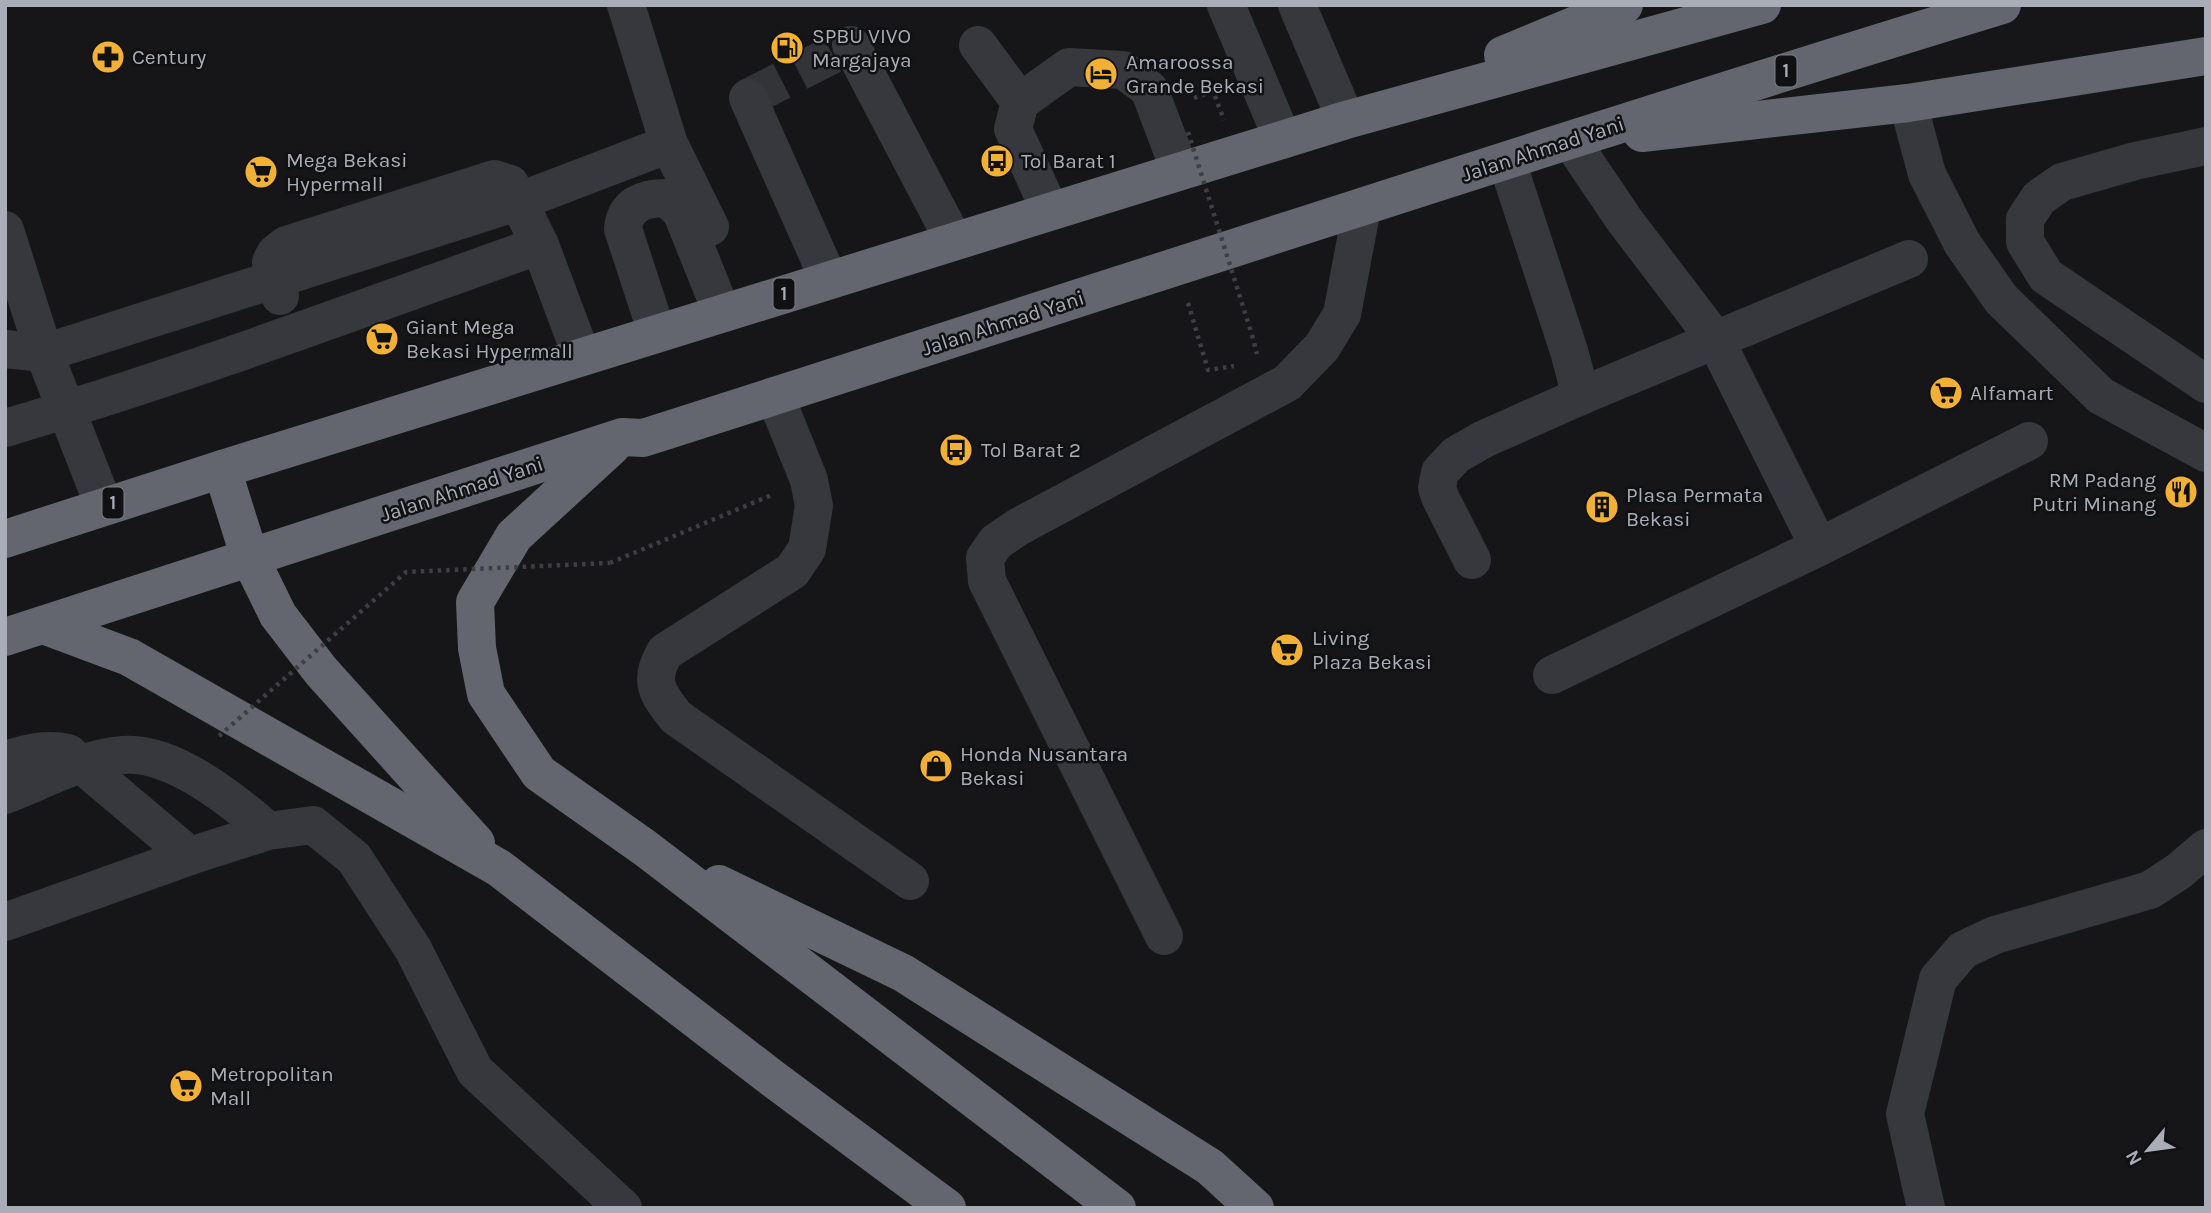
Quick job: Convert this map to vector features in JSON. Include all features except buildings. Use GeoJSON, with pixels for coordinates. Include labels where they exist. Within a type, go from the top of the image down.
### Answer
{"type":"FeatureCollection","features":[{"type":"Feature","properties":{"kind":"highway"},"geometry":{"type":"LineString","coordinates":[[1346,120],[1624,5]]}},
{"type":"Feature","properties":{"kind":"highway","name":"1"},"geometry":{"type":"LineString","coordinates":[[5,540],[104,506],[1283,139],[1762,5]]}},
{"type":"Feature","properties":{"kind":"highway","name":"Jalan Ahmad Yani"},"geometry":{"type":"LineString","coordinates":[[5,638],[622,437],[643,438],[1507,162],[1681,103],[2002,5]]}},
{"type":"Feature","properties":{"kind":"highway"},"geometry":{"type":"LineString","coordinates":[[1571,141],[1909,103],[2206,56]]}},
{"type":"Feature","properties":{"kind":"highway"},"geometry":{"type":"LineString","coordinates":[[622,437],[514,536],[475,602],[477,648],[486,694],[540,773],[645,848],[1117,1208]]}},
{"type":"Feature","properties":{"kind":"highway"},"geometry":{"type":"LineString","coordinates":[[222,469],[250,558],[278,615],[321,671],[499,868]]}},
{"type":"Feature","properties":{"kind":"highway"},"geometry":{"type":"LineString","coordinates":[[43,625],[129,657],[499,868],[761,1070],[947,1208]]}},
{"type":"Feature","properties":{"kind":"highway"},"geometry":{"type":"LineString","coordinates":[[645,848],[903,973],[1210,1167],[1255,1208]]}},
{"type":"Feature","properties":{"kind":"street"},"geometry":{"type":"LineString","coordinates":[[625,5],[669,144],[735,309]]}},
{"type":"Feature","properties":{"kind":"street"},"geometry":{"type":"LineString","coordinates":[[1226,5],[1283,139]]}},
{"type":"Feature","properties":{"kind":"street"},"geometry":{"type":"LineString","coordinates":[[1297,5],[1346,120]]}},
{"type":"Feature","properties":{"kind":"street"},"geometry":{"type":"LineString","coordinates":[[851,44],[954,241]]}},
{"type":"Feature","properties":{"kind":"street"},"geometry":{"type":"LineString","coordinates":[[978,45],[1020,102]]}},
{"type":"Feature","properties":{"kind":"street"},"geometry":{"type":"LineString","coordinates":[[1050,211],[1013,129],[1020,102],[1069,67],[1123,70],[1149,89],[1180,171]]}},
{"type":"Feature","properties":{"kind":"street"},"geometry":{"type":"LineString","coordinates":[[748,98],[829,280]]}},
{"type":"Feature","properties":{"kind":"street"},"geometry":{"type":"LineString","coordinates":[[1909,103],[1927,174],[1962,243],[2001,299],[2101,396],[2206,453]]}},
{"type":"Feature","properties":{"kind":"street"},"geometry":{"type":"LineString","coordinates":[[1571,141],[1625,221],[1715,339],[1819,547]]}},
{"type":"Feature","properties":{"kind":"street"},"geometry":{"type":"LineString","coordinates":[[520,201],[669,144]]}},
{"type":"Feature","properties":{"kind":"street"},"geometry":{"type":"LineString","coordinates":[[2206,146],[2135,161],[2062,182],[2039,198],[2025,219],[2025,242],[2046,276],[2206,384]]}},
{"type":"Feature","properties":{"kind":"street"},"geometry":{"type":"LineString","coordinates":[[1507,162],[1569,351],[1581,396]]}},
{"type":"Feature","properties":{"kind":"street"},"geometry":{"type":"LineString","coordinates":[[290,334],[271,262],[275,254],[286,245],[494,179],[510,184],[520,201],[540,245],[582,357]]}},
{"type":"Feature","properties":{"kind":"street"},"geometry":{"type":"LineString","coordinates":[[657,333],[623,229],[624,217],[632,207],[654,198],[666,198],[681,211],[735,309]]}},
{"type":"Feature","properties":{"kind":"street"},"geometry":{"type":"LineString","coordinates":[[1164,936],[987,581],[985,558],[996,542],[1018,527],[1287,383],[1322,347],[1342,314],[1362,208]]}},
{"type":"Feature","properties":{"kind":"street"},"geometry":{"type":"LineString","coordinates":[[5,230],[44,353],[104,506]]}},
{"type":"Feature","properties":{"kind":"street"},"geometry":{"type":"LineString","coordinates":[[5,428],[67,410],[290,334],[540,245]]}},
{"type":"Feature","properties":{"kind":"street"},"geometry":{"type":"LineString","coordinates":[[1472,560],[1437,488],[1440,472],[1455,455],[1484,439],[1581,396],[1909,259]]}},
{"type":"Feature","properties":{"kind":"street"},"geometry":{"type":"LineString","coordinates":[[5,349],[44,353],[275,279]]}},
{"type":"Feature","properties":{"kind":"street"},"geometry":{"type":"LineString","coordinates":[[775,396],[809,480],[814,506],[807,549],[792,571],[665,652],[657,667],[656,684],[662,700],[676,717],[910,881]]}},
{"type":"Feature","properties":{"kind":"street"},"geometry":{"type":"LineString","coordinates":[[1552,675],[1819,547],[2029,441]]}},
{"type":"Feature","properties":{"kind":"street"},"geometry":{"type":"LineString","coordinates":[[5,760],[30,752],[53,750],[68,753],[190,856]]}},
{"type":"Feature","properties":{"kind":"street"},"geometry":{"type":"LineString","coordinates":[[5,795],[84,764],[123,755],[151,757],[183,771],[222,794],[268,831]]}},
{"type":"Feature","properties":{"kind":"street"},"geometry":{"type":"LineString","coordinates":[[5,922],[268,831],[313,825],[354,859],[413,949],[475,1071],[623,1208]]}},
{"type":"Feature","properties":{"kind":"street"},"geometry":{"type":"LineString","coordinates":[[1926,1208],[1905,1114],[1938,979],[1963,950],[1995,935],[2150,890],[2206,849]]}},
{"type":"Feature","properties":{"kind":"path"},"geometry":{"type":"LineString","coordinates":[[1188,132],[1259,361]]}},
{"type":"Feature","properties":{"kind":"path"},"geometry":{"type":"LineString","coordinates":[[1177,267],[1208,370]]}},
{"type":"Feature","properties":{"kind":"path"},"geometry":{"type":"LineString","coordinates":[[219,736],[406,572],[610,563],[809,480]]}},
{"type":"Feature","properties":{"kind":"tunnel"},"geometry":{"type":"LineString","coordinates":[[748,98],[851,45]]}},
{"type":"Feature","properties":{"kind":"place","name":"SPBU VIVO Margajaya"},"geometry":{"type":"Point","coordinates":[787,48]}},
{"type":"Feature","properties":{"kind":"place","name":"Century"},"geometry":{"type":"Point","coordinates":[108,57]}},
{"type":"Feature","properties":{"kind":"place","name":"Amaroossa Grande Bekasi"},"geometry":{"type":"Point","coordinates":[1101,74]}},
{"type":"Feature","properties":{"kind":"place","name":"Tol Barat 1"},"geometry":{"type":"Point","coordinates":[997,161]}},
{"type":"Feature","properties":{"kind":"place","name":"Mega Bekasi Hypermall"},"geometry":{"type":"Point","coordinates":[261,172]}},
{"type":"Feature","properties":{"kind":"place","name":"Giant Mega Bekasi Hypermall"},"geometry":{"type":"Point","coordinates":[382,339]}},
{"type":"Feature","properties":{"kind":"place","name":"Alfamart"},"geometry":{"type":"Point","coordinates":[1946,393]}},
{"type":"Feature","properties":{"kind":"place","name":"Tol Barat 2"},"geometry":{"type":"Point","coordinates":[956,450]}},
{"type":"Feature","properties":{"kind":"place","name":"RM Padang Putri Minang"},"geometry":{"type":"Point","coordinates":[2181,492]}},
{"type":"Feature","properties":{"kind":"place","name":"Plasa Permata Bekasi"},"geometry":{"type":"Point","coordinates":[1602,507]}},
{"type":"Feature","properties":{"kind":"place","name":"Living Plaza Bekasi"},"geometry":{"type":"Point","coordinates":[1287,650]}},
{"type":"Feature","properties":{"kind":"place","name":"Honda Nusantara Bekasi"},"geometry":{"type":"Point","coordinates":[936,766]}},
{"type":"Feature","properties":{"kind":"place","name":"Metropolitan Mall"},"geometry":{"type":"Point","coordinates":[186,1086]}}]}
